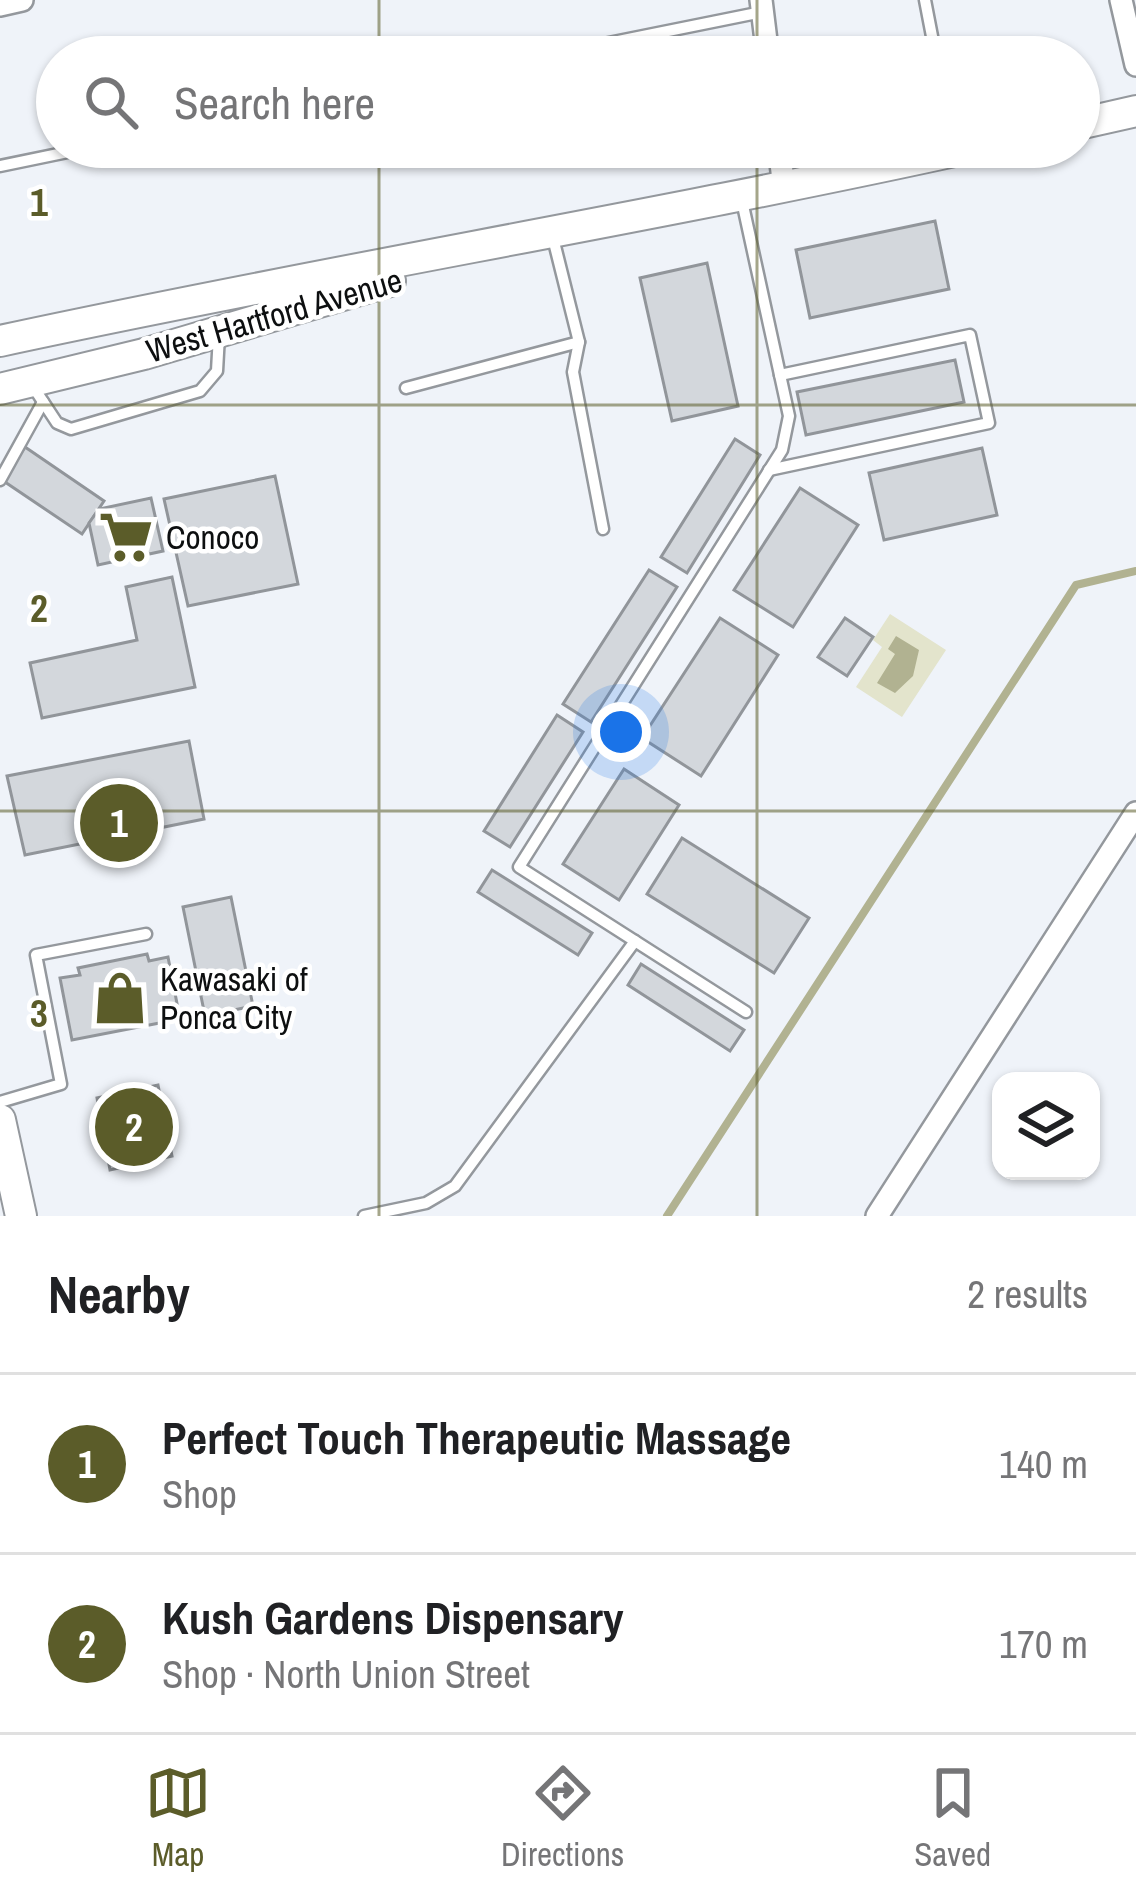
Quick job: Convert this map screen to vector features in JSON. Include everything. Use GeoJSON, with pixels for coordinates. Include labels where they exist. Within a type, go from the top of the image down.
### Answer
{"type":"FeatureCollection","features":[{"type":"Feature","properties":{"kind":"main road"},"geometry":{"type":"LineString","coordinates":[[1100,119],[1136,111]]}},
{"type":"Feature","properties":{"kind":"main road","name":"West Hartford Avenue"},"geometry":{"type":"LineString","coordinates":[[0,341],[131,312],[741,198],[872,168]]}},
{"type":"Feature","properties":{"kind":"main road","name":"West Hartford Avenue"},"geometry":{"type":"LineString","coordinates":[[24,391],[549,235]]}},
{"type":"Feature","properties":{"kind":"main road"},"geometry":{"type":"LineString","coordinates":[[0,1120],[21,1216]]}},
{"type":"Feature","properties":{"kind":"street"},"geometry":{"type":"LineString","coordinates":[[0,4],[22,0]]}},
{"type":"Feature","properties":{"kind":"street"},"geometry":{"type":"LineString","coordinates":[[1121,0],[1136,65]]}},
{"type":"Feature","properties":{"kind":"street"},"geometry":{"type":"LineString","coordinates":[[762,6],[766,36]]}},
{"type":"Feature","properties":{"kind":"street"},"geometry":{"type":"LineString","coordinates":[[782,168],[784,188]]}},
{"type":"Feature","properties":{"kind":"street"},"geometry":{"type":"LineString","coordinates":[[877,1216],[1127,848],[1136,813]]}},
{"type":"Feature","properties":{"kind":"lane"},"geometry":{"type":"LineString","coordinates":[[925,0],[932,36]]}},
{"type":"Feature","properties":{"kind":"lane"},"geometry":{"type":"LineString","coordinates":[[631,36],[762,6]]}},
{"type":"Feature","properties":{"kind":"lane"},"geometry":{"type":"LineString","coordinates":[[0,166],[36,159]]}},
{"type":"Feature","properties":{"kind":"lane"},"geometry":{"type":"LineString","coordinates":[[741,198],[789,416],[782,450],[519,867],[746,1012]]}},
{"type":"Feature","properties":{"kind":"lane"},"geometry":{"type":"LineString","coordinates":[[549,235],[579,342],[573,372],[603,530]]}},
{"type":"Feature","properties":{"kind":"lane"},"geometry":{"type":"LineString","coordinates":[[0,480],[24,391],[57,423],[71,429],[200,391],[217,371],[219,332]]}},
{"type":"Feature","properties":{"kind":"lane"},"geometry":{"type":"LineString","coordinates":[[769,470],[989,423],[970,335],[780,375]]}},
{"type":"Feature","properties":{"kind":"lane"},"geometry":{"type":"LineString","coordinates":[[406,388],[579,342]]}},
{"type":"Feature","properties":{"kind":"lane"},"geometry":{"type":"LineString","coordinates":[[0,1102],[61,1084],[36,955],[146,934]]}},
{"type":"Feature","properties":{"kind":"lane"},"geometry":{"type":"LineString","coordinates":[[364,1216],[426,1203],[455,1186],[635,941]]}},
{"type":"Feature","properties":{"kind":"shaded area"},"geometry":{"type":"Polygon","coordinates":[[[890,614],[946,650],[902,717],[856,687],[882,647],[873,640],[890,614]]]}},
{"type":"Feature","properties":{"kind":"shaded area"},"geometry":{"type":"Polygon","coordinates":[[[896,636],[919,650],[913,676],[895,693],[877,683],[895,654],[888,649],[896,636]]]}},
{"type":"Feature","properties":{"kind":"building"},"geometry":{"type":"Polygon","coordinates":[[[935,221],[949,289],[810,318],[796,250],[935,221]]]}},
{"type":"Feature","properties":{"kind":"building"},"geometry":{"type":"Polygon","coordinates":[[[707,263],[738,406],[672,421],[640,278],[707,263]]]}},
{"type":"Feature","properties":{"kind":"building"},"geometry":{"type":"Polygon","coordinates":[[[955,360],[964,402],[806,435],[797,392],[955,360]]]}},
{"type":"Feature","properties":{"kind":"building"},"geometry":{"type":"Polygon","coordinates":[[[735,439],[760,455],[687,573],[661,557],[735,439]]]}},
{"type":"Feature","properties":{"kind":"building","name":"Conoco"},"geometry":{"type":"Polygon","coordinates":[[[25,447],[104,501],[82,534],[2,480],[25,447]]]}},
{"type":"Feature","properties":{"kind":"building"},"geometry":{"type":"Polygon","coordinates":[[[982,448],[997,515],[884,540],[869,473],[982,448]]]}},
{"type":"Feature","properties":{"kind":"building"},"geometry":{"type":"Polygon","coordinates":[[[275,476],[298,584],[188,606],[164,499],[275,476]]]}},
{"type":"Feature","properties":{"kind":"building"},"geometry":{"type":"Polygon","coordinates":[[[800,488],[858,525],[793,627],[734,590],[800,488]]]}},
{"type":"Feature","properties":{"kind":"building","name":"Conoco"},"geometry":{"type":"Polygon","coordinates":[[[151,498],[163,551],[98,565],[89,523],[99,509],[151,498]]]}},
{"type":"Feature","properties":{"kind":"building"},"geometry":{"type":"Polygon","coordinates":[[[649,570],[677,587],[591,722],[563,704],[649,570]]]}},
{"type":"Feature","properties":{"kind":"building"},"geometry":{"type":"Polygon","coordinates":[[[172,577],[195,687],[42,718],[30,663],[137,640],[126,587],[172,577]]]}},
{"type":"Feature","properties":{"kind":"building"},"geometry":{"type":"Polygon","coordinates":[[[720,618],[778,655],[701,776],[642,738],[720,618]]]}},
{"type":"Feature","properties":{"kind":"building"},"geometry":{"type":"Polygon","coordinates":[[[845,618],[873,637],[847,676],[818,657],[845,618]]]}},
{"type":"Feature","properties":{"kind":"building"},"geometry":{"type":"Polygon","coordinates":[[[557,715],[583,732],[510,847],[484,831],[557,715]]]}},
{"type":"Feature","properties":{"kind":"building"},"geometry":{"type":"Polygon","coordinates":[[[189,741],[204,819],[25,855],[7,776],[189,741]]]}},
{"type":"Feature","properties":{"kind":"building"},"geometry":{"type":"Polygon","coordinates":[[[624,769],[679,805],[619,900],[563,864],[624,769]]]}},
{"type":"Feature","properties":{"kind":"building"},"geometry":{"type":"Polygon","coordinates":[[[682,838],[809,918],[774,973],[647,894],[682,838]]]}},
{"type":"Feature","properties":{"kind":"building"},"geometry":{"type":"Polygon","coordinates":[[[492,870],[592,933],[578,955],[478,892],[492,870]]]}},
{"type":"Feature","properties":{"kind":"building"},"geometry":{"type":"Polygon","coordinates":[[[231,897],[253,1006],[205,1016],[183,907],[231,897]]]}},
{"type":"Feature","properties":{"kind":"building","name":"Kawasaki of Ponca City"},"geometry":{"type":"Polygon","coordinates":[[[147,954],[149,961],[168,957],[180,1019],[72,1040],[60,978],[80,975],[78,968],[147,954]]]}},
{"type":"Feature","properties":{"kind":"building"},"geometry":{"type":"Polygon","coordinates":[[[641,964],[744,1030],[730,1051],[628,985],[641,964]]]}},
{"type":"Feature","properties":{"kind":"building"},"geometry":{"type":"Polygon","coordinates":[[[158,1085],[172,1156],[110,1170],[97,1098],[158,1085]]]}},
{"type":"Feature","properties":{"kind":"waterway"},"geometry":{"type":"LineString","coordinates":[[667,1216],[1076,585],[1136,571]]}},
{"type":"Feature","properties":{"kind":"place","name":"Conoco"},"geometry":{"type":"Point","coordinates":[126,537]}},
{"type":"Feature","properties":{"kind":"place","name":"Perfect Touch Therapeutic Massage"},"geometry":{"type":"Point","coordinates":[119,823]}},
{"type":"Feature","properties":{"kind":"place","name":"Kawasaki of Ponca City"},"geometry":{"type":"Point","coordinates":[120,998]}},
{"type":"Feature","properties":{"kind":"place","name":"Kush Gardens Dispensary"},"geometry":{"type":"Point","coordinates":[134,1127]}}]}
